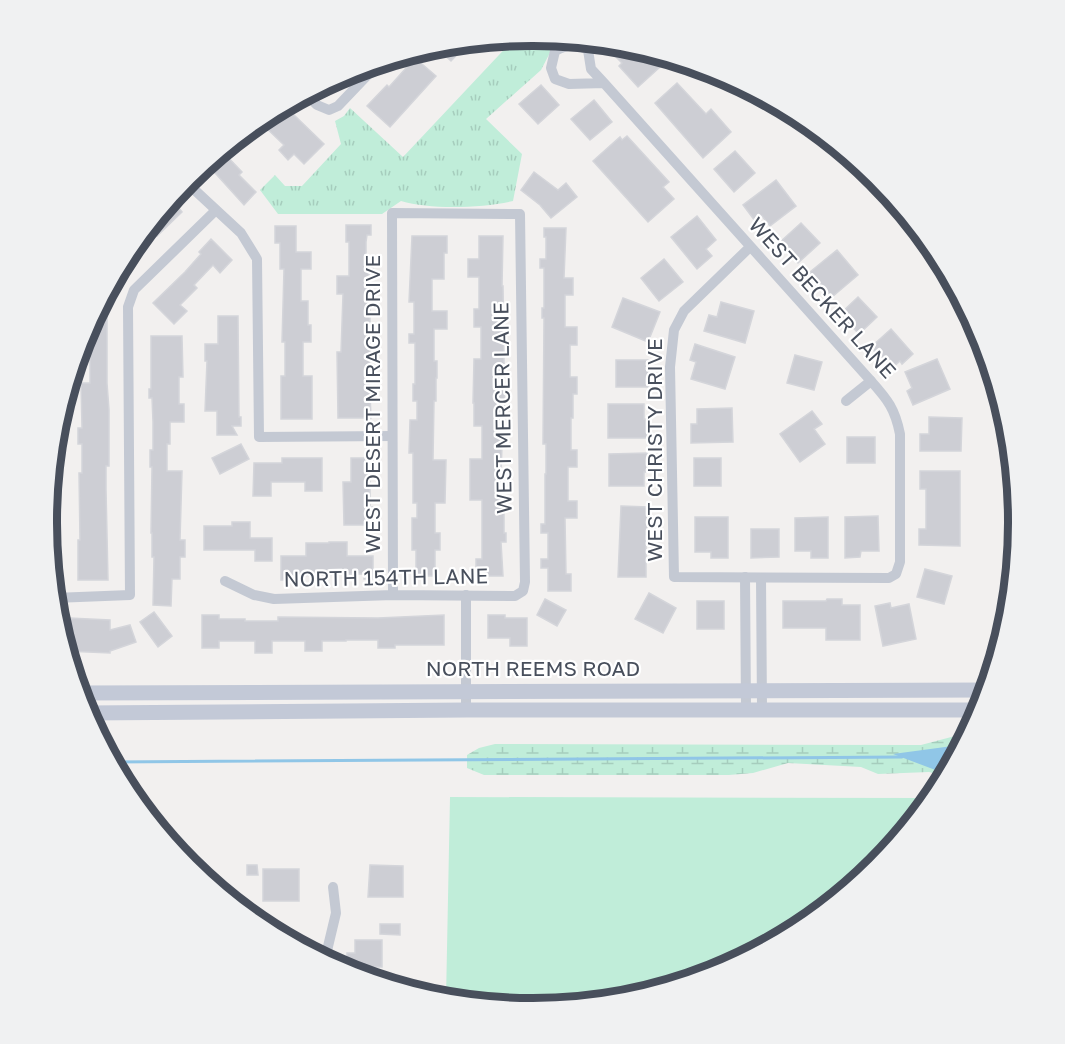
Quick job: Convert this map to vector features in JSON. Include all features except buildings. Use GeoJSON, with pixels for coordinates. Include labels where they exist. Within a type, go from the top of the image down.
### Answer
{"type":"FeatureCollection","features":[{"type":"Feature","properties":{"kind":"main road","name":"NORTH REEMS ROAD"},"geometry":{"type":"LineString","coordinates":[[89,693],[977,690]]}},
{"type":"Feature","properties":{"kind":"main road","name":"NORTH REEMS ROAD"},"geometry":{"type":"LineString","coordinates":[[97,713],[969,710]]}},
{"type":"Feature","properties":{"kind":"street","name":"WEST BECKER LANE"},"geometry":{"type":"LineString","coordinates":[[557,48],[551,68],[555,79],[569,84],[604,83]]}},
{"type":"Feature","properties":{"kind":"street","name":"WEST BECKER LANE"},"geometry":{"type":"LineString","coordinates":[[588,50],[591,69],[871,381],[896,414],[900,434],[900,562],[896,574],[889,578],[761,578]]}},
{"type":"Feature","properties":{"kind":"street"},"geometry":{"type":"LineString","coordinates":[[313,101],[329,110],[338,106],[365,78]]}},
{"type":"Feature","properties":{"kind":"street"},"geometry":{"type":"LineString","coordinates":[[193,189],[241,233],[257,259],[259,437],[392,435]]}},
{"type":"Feature","properties":{"kind":"street"},"geometry":{"type":"LineString","coordinates":[[63,598],[130,596],[129,307],[134,290],[216,211]]}},
{"type":"Feature","properties":{"kind":"street","name":"WEST DESERT MIRAGE DRIVE"},"geometry":{"type":"LineString","coordinates":[[393,595],[392,213],[520,214]]}},
{"type":"Feature","properties":{"kind":"street","name":"WEST MERCER LANE"},"geometry":{"type":"LineString","coordinates":[[515,596],[523,591],[525,582],[520,214]]}},
{"type":"Feature","properties":{"kind":"street","name":"WEST CHRISTY DRIVE"},"geometry":{"type":"LineString","coordinates":[[745,577],[674,577],[670,367],[674,330],[684,311],[750,247]]}},
{"type":"Feature","properties":{"kind":"street"},"geometry":{"type":"LineString","coordinates":[[846,401],[871,381]]}},
{"type":"Feature","properties":{"kind":"street"},"geometry":{"type":"LineString","coordinates":[[746,710],[745,577],[761,578],[762,710]]}},
{"type":"Feature","properties":{"kind":"street","name":"NORTH 154TH LANE"},"geometry":{"type":"LineString","coordinates":[[225,581],[254,595],[274,599],[393,595],[515,596]]}},
{"type":"Feature","properties":{"kind":"street"},"geometry":{"type":"LineString","coordinates":[[466,595],[466,710]]}},
{"type":"Feature","properties":{"kind":"street"},"geometry":{"type":"LineString","coordinates":[[746,635],[762,635]]}},
{"type":"Feature","properties":{"kind":"street"},"geometry":{"type":"LineString","coordinates":[[327,950],[336,912],[333,886]]}},
{"type":"Feature","properties":{"kind":"green space"},"geometry":{"type":"Polygon","coordinates":[[[553,47],[541,70],[486,119],[522,154],[513,201],[457,207],[427,206],[401,201],[382,214],[278,214],[260,190],[275,175],[285,186],[302,186],[341,144],[335,121],[344,116],[350,108],[403,157],[506,48],[553,47]]]}},
{"type":"Feature","properties":{"kind":"green space"},"geometry":{"type":"Polygon","coordinates":[[[956,737],[936,774],[878,774],[861,767],[788,763],[753,773],[729,775],[484,775],[467,768],[467,755],[479,748],[495,744],[921,745],[956,737]]]}},
{"type":"Feature","properties":{"kind":"green space"},"geometry":{"type":"Polygon","coordinates":[[[450,797],[919,798],[890,836],[869,858],[822,899],[770,934],[714,961],[656,981],[595,993],[532,998],[446,989],[450,797]]]}},
{"type":"Feature","properties":{"kind":"water"},"geometry":{"type":"Polygon","coordinates":[[[951,746],[937,771],[893,754],[951,746]]]}},
{"type":"Feature","properties":{"kind":"waterway"},"geometry":{"type":"LineString","coordinates":[[122,762],[902,757]]}}]}
